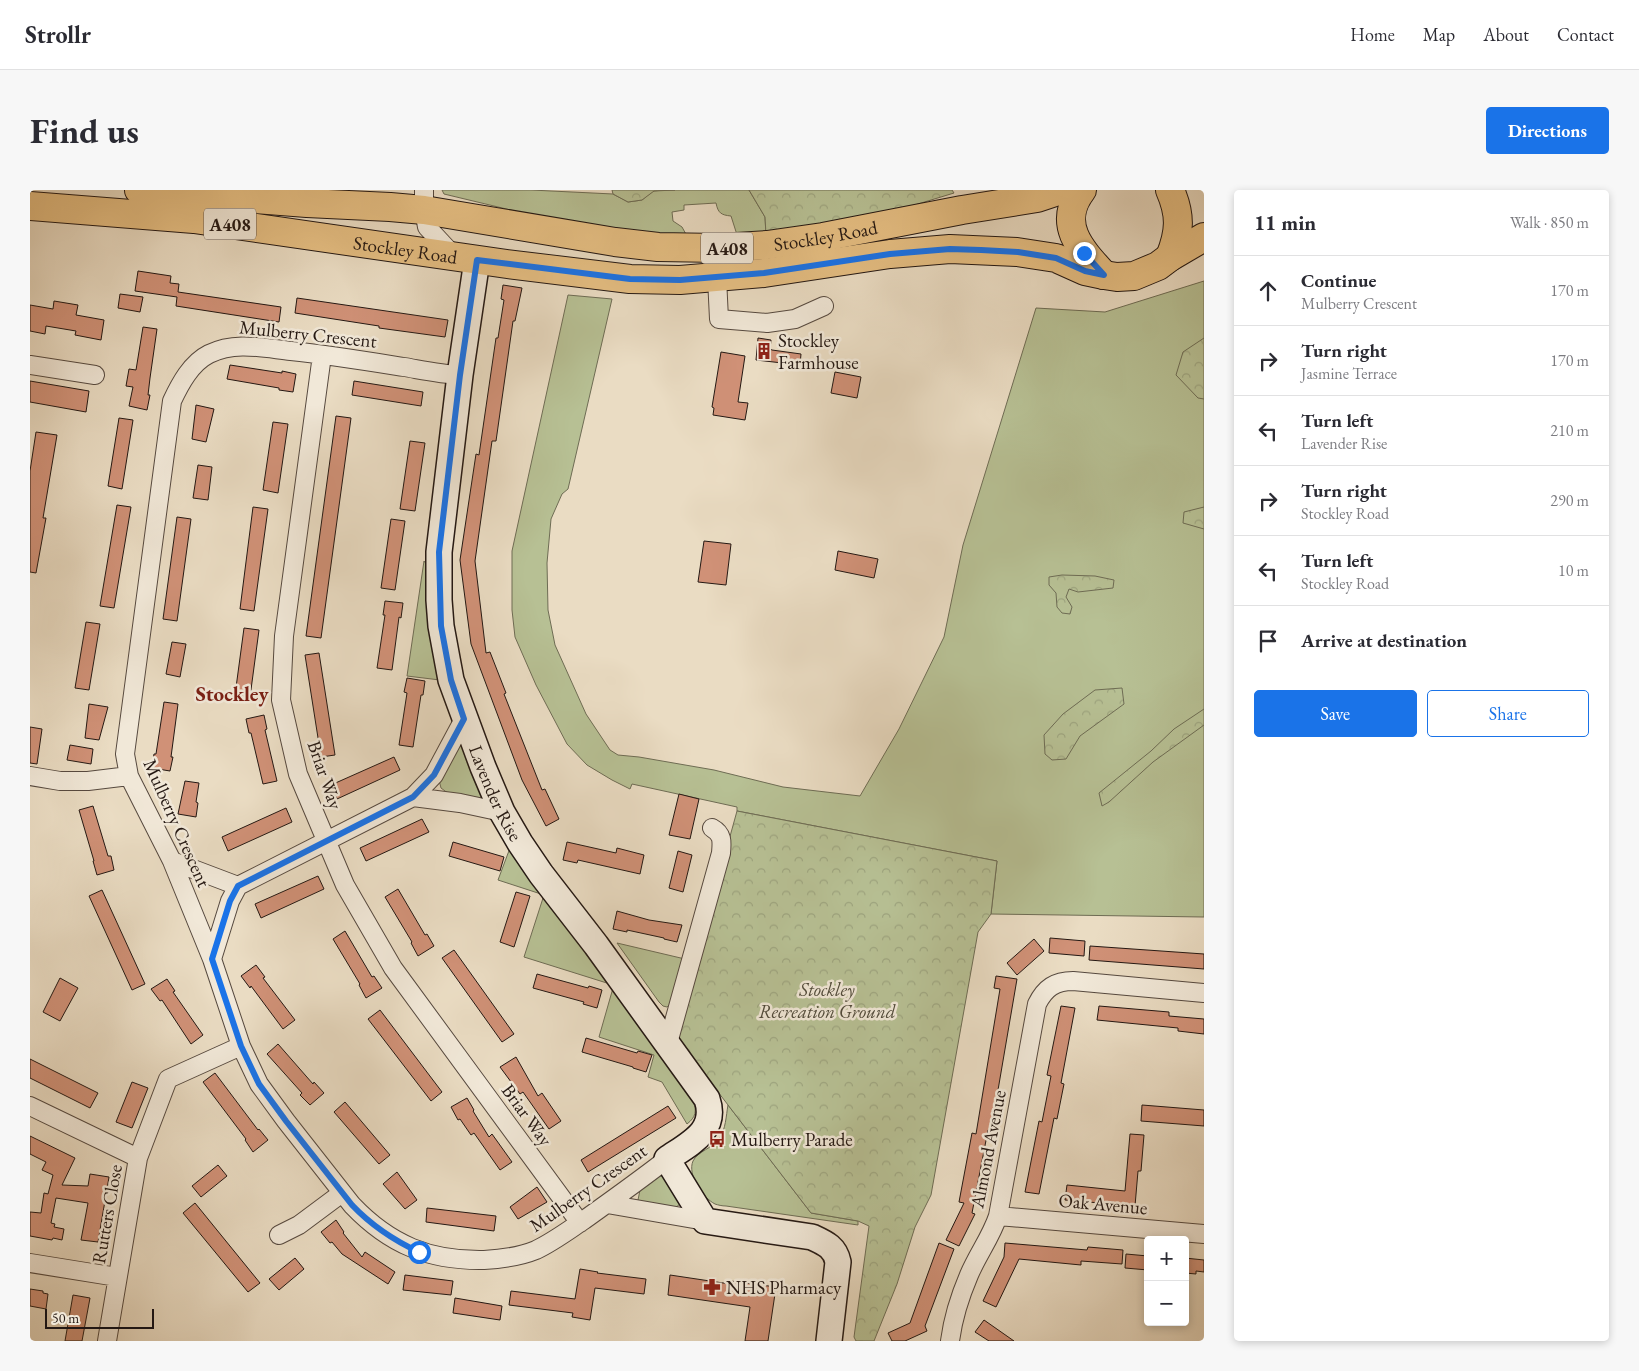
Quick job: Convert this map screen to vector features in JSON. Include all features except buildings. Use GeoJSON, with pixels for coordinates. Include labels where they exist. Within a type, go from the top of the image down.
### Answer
{"type":"FeatureCollection","features":[{"type":"Feature","properties":{"kind":"main road","name":"Stockley Road"},"geometry":{"type":"LineString","coordinates":[[140,190],[424,200],[615,242],[658,247],[720,248],[767,246],[823,237],[962,210],[1037,198],[1061,190]]}},
{"type":"Feature","properties":{"kind":"main road"},"geometry":{"type":"LineString","coordinates":[[1082,190],[1071,212],[1071,228],[1077,243],[1104,275]]}},
{"type":"Feature","properties":{"kind":"main road"},"geometry":{"type":"LineString","coordinates":[[1170,190],[1175,202],[1178,229],[1177,240],[1170,257]]}},
{"type":"Feature","properties":{"kind":"main road","name":"Stockley Road"},"geometry":{"type":"LineString","coordinates":[[30,206],[194,219],[466,258],[630,279],[680,280],[717,278],[764,273],[890,254],[950,249],[1011,251],[1056,258],[1085,271],[1104,275],[1116,277],[1134,276],[1158,266],[1204,237]]}},
{"type":"Feature","properties":{"kind":"street"},"geometry":{"type":"LineString","coordinates":[[424,200],[427,227],[466,258]]}},
{"type":"Feature","properties":{"kind":"street","name":"Lavender Rise"},"geometry":{"type":"LineString","coordinates":[[466,258],[460,375],[439,552],[439,600],[445,653],[451,680],[464,719],[502,812],[541,874],[596,945],[704,1093],[709,1105],[709,1117],[705,1130],[667,1159]]}},
{"type":"Feature","properties":{"kind":"street"},"geometry":{"type":"LineString","coordinates":[[717,278],[720,319],[767,323],[794,319],[824,306]]}},
{"type":"Feature","properties":{"kind":"street","name":"Mulberry Crescent"},"geometry":{"type":"LineString","coordinates":[[460,375],[245,346],[228,347],[208,354],[198,361],[179,385],[172,401],[125,754],[129,776],[172,860],[212,959],[241,1046],[259,1084],[342,1193],[364,1218],[388,1236],[419,1252],[450,1258],[475,1260],[513,1258],[537,1250],[580,1223],[667,1159]]}},
{"type":"Feature","properties":{"kind":"street","name":"Briar Way"},"geometry":{"type":"LineString","coordinates":[[322,355],[284,636],[281,700],[298,774],[345,885],[393,968],[580,1223]]}},
{"type":"Feature","properties":{"kind":"street"},"geometry":{"type":"LineString","coordinates":[[30,365],[95,375]]}},
{"type":"Feature","properties":{"kind":"street"},"geometry":{"type":"LineString","coordinates":[[212,959],[230,901],[238,886],[413,797],[434,775],[464,719]]}},
{"type":"Feature","properties":{"kind":"street"},"geometry":{"type":"LineString","coordinates":[[30,776],[60,781],[88,781],[129,776]]}},
{"type":"Feature","properties":{"kind":"street"},"geometry":{"type":"LineString","coordinates":[[413,797],[460,803],[502,812]]}},
{"type":"Feature","properties":{"kind":"street"},"geometry":{"type":"LineString","coordinates":[[668,1043],[721,853],[722,839],[719,833],[712,828]]}},
{"type":"Feature","properties":{"kind":"street"},"geometry":{"type":"LineString","coordinates":[[172,860],[238,886]]}},
{"type":"Feature","properties":{"kind":"street","name":"Almond Avenue"},"geometry":{"type":"LineString","coordinates":[[950,1341],[964,1287],[992,1233],[998,1216],[1037,1004],[1042,995],[1055,983],[1073,981],[1204,993]]}},
{"type":"Feature","properties":{"kind":"street","name":"Rutters Close"},"geometry":{"type":"LineString","coordinates":[[107,1341],[138,1158],[168,1079],[241,1046]]}},
{"type":"Feature","properties":{"kind":"street","name":"Rutters Close"},"geometry":{"type":"LineString","coordinates":[[30,1106],[138,1158]]}},
{"type":"Feature","properties":{"kind":"street"},"geometry":{"type":"LineString","coordinates":[[667,1159],[705,1221]]}},
{"type":"Feature","properties":{"kind":"street"},"geometry":{"type":"LineString","coordinates":[[279,1235],[300,1225],[342,1193]]}},
{"type":"Feature","properties":{"kind":"street"},"geometry":{"type":"LineString","coordinates":[[607,1204],[812,1237],[831,1247],[836,1254],[838,1262],[829,1341]]}},
{"type":"Feature","properties":{"kind":"street","name":"Oak Avenue"},"geometry":{"type":"LineString","coordinates":[[998,1216],[1204,1234]]}},
{"type":"Feature","properties":{"kind":"street","name":"Rutters Close"},"geometry":{"type":"LineString","coordinates":[[30,1264],[117,1277]]}},
{"type":"Feature","properties":{"kind":"green space"},"geometry":{"type":"Polygon","coordinates":[[[442,190],[531,190],[613,194],[628,202],[642,200],[653,191],[749,190],[765,217],[766,235],[738,238],[731,216],[720,213],[716,203],[684,205],[684,210],[672,212],[673,221],[682,227],[687,236],[674,237],[548,219],[444,194],[442,190]]]}},
{"type":"Feature","properties":{"kind":"green space"},"geometry":{"type":"Polygon","coordinates":[[[612,190],[675,190],[654,191],[642,200],[628,202],[613,194],[612,190]]]}},
{"type":"Feature","properties":{"kind":"green space"},"geometry":{"type":"Polygon","coordinates":[[[749,190],[952,190],[954,193],[895,211],[766,235],[765,217],[749,190]]]}},
{"type":"Feature","properties":{"kind":"green space"},"geometry":{"type":"Polygon","coordinates":[[[1204,281],[1204,917],[991,914],[997,861],[737,811],[737,807],[632,784],[630,789],[587,765],[567,744],[536,685],[515,637],[512,610],[512,551],[568,295],[612,299],[568,489],[562,494],[551,519],[547,563],[548,610],[555,645],[586,714],[610,750],[618,755],[714,770],[783,787],[860,796],[899,729],[944,637],[963,545],[1036,308],[1105,312],[1204,281]]]}},
{"type":"Feature","properties":{"kind":"green space"},"geometry":{"type":"Polygon","coordinates":[[[1204,338],[1204,399],[1198,398],[1176,375],[1183,352],[1204,338]]]}},
{"type":"Feature","properties":{"kind":"green space"},"geometry":{"type":"Polygon","coordinates":[[[1204,507],[1204,529],[1183,523],[1184,512],[1204,507]]]}},
{"type":"Feature","properties":{"kind":"green space"},"geometry":{"type":"Polygon","coordinates":[[[424,561],[427,565],[432,637],[440,680],[407,676],[424,561]]]}},
{"type":"Feature","properties":{"kind":"green space"},"geometry":{"type":"Polygon","coordinates":[[[1062,575],[1095,576],[1114,580],[1113,588],[1078,592],[1069,589],[1066,597],[1072,607],[1070,614],[1062,613],[1057,607],[1056,593],[1049,585],[1049,577],[1062,575]]]}},
{"type":"Feature","properties":{"kind":"green space"},"geometry":{"type":"Polygon","coordinates":[[[1122,688],[1124,704],[1080,736],[1066,759],[1052,760],[1045,754],[1044,735],[1063,714],[1095,690],[1122,688]]]}},
{"type":"Feature","properties":{"kind":"green space"},"geometry":{"type":"Polygon","coordinates":[[[1204,709],[1204,725],[1153,762],[1109,802],[1102,806],[1099,793],[1151,751],[1174,729],[1204,709]]]}},
{"type":"Feature","properties":{"kind":"green space"},"geometry":{"type":"Polygon","coordinates":[[[463,745],[483,799],[449,794],[441,788],[439,780],[457,748],[463,745]]]}},
{"type":"Feature","properties":{"kind":"green space","name":"Stockley Recreation Ground"},"geometry":{"type":"Polygon","coordinates":[[[737,811],[997,861],[991,914],[978,932],[931,1195],[915,1227],[897,1284],[874,1341],[856,1341],[854,1337],[869,1226],[858,1221],[811,1213],[675,1036],[737,811]]]}},
{"type":"Feature","properties":{"kind":"green space"},"geometry":{"type":"Polygon","coordinates":[[[510,848],[610,984],[524,957],[544,895],[498,880],[510,848]]]}},
{"type":"Feature","properties":{"kind":"green space"},"geometry":{"type":"Polygon","coordinates":[[[617,943],[685,959],[671,1004],[667,1007],[659,1002],[617,943]]]}},
{"type":"Feature","properties":{"kind":"green space"},"geometry":{"type":"Polygon","coordinates":[[[613,988],[693,1101],[695,1114],[687,1124],[662,1082],[648,1077],[654,1055],[599,1037],[613,988]]]}},
{"type":"Feature","properties":{"kind":"green space"},"geometry":{"type":"Polygon","coordinates":[[[728,1105],[811,1213],[858,1221],[858,1225],[720,1205],[710,1201],[697,1186],[694,1179],[692,1173],[693,1161],[719,1139],[724,1127],[728,1105]]]}},
{"type":"Feature","properties":{"kind":"green space"},"geometry":{"type":"Polygon","coordinates":[[[659,1176],[663,1176],[680,1204],[675,1208],[640,1202],[638,1200],[640,1190],[659,1176]]]}},
{"type":"Feature","properties":{"kind":"place","name":"Stockley Farmhouse"},"geometry":{"type":"Point","coordinates":[764,351]}},
{"type":"Feature","properties":{"kind":"place","name":"Mulberry Parade"},"geometry":{"type":"Point","coordinates":[717,1139]}},
{"type":"Feature","properties":{"kind":"place","name":"NHS Pharmacy"},"geometry":{"type":"Point","coordinates":[712,1287]}},
{"type":"Feature","properties":{"kind":"district","name":"Stockley"},"geometry":{"type":"Point","coordinates":[232,693]}},
{"type":"Feature","properties":{"kind":"route"},"geometry":{"type":"LineString","coordinates":[[419,1252],[388,1236],[364,1218],[342,1193],[259,1084],[241,1046],[212,959],[230,901],[238,886],[413,797],[434,775],[464,719],[451,680],[445,653],[439,600],[439,552],[460,375],[477,260],[630,279],[680,280],[764,273],[890,254],[950,249],[1018,252],[1056,258],[1085,271],[1104,275],[1084,253]]}}]}
